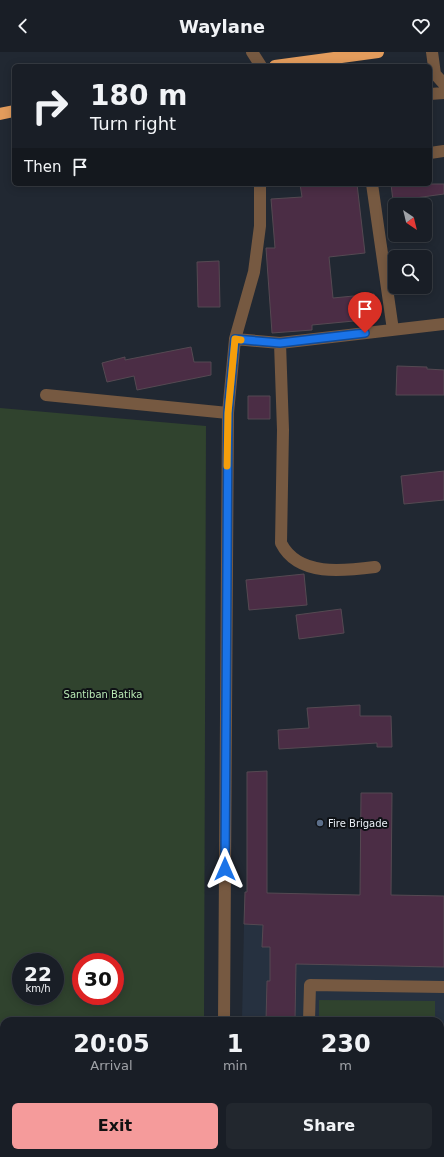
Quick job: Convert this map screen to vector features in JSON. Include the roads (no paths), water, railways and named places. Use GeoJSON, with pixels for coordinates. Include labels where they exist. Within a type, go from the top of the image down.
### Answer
{"type":"FeatureCollection","features":[{"type":"Feature","properties":{"kind":"highway"},"geometry":{"type":"LineString","coordinates":[[290,64],[378,52]]}},
{"type":"Feature","properties":{"kind":"highway"},"geometry":{"type":"LineString","coordinates":[[0,114],[12,111]]}},
{"type":"Feature","properties":{"kind":"street"},"geometry":{"type":"LineString","coordinates":[[252,52],[260,64]]}},
{"type":"Feature","properties":{"kind":"street"},"geometry":{"type":"LineString","coordinates":[[432,52],[435,74],[444,84]]}},
{"type":"Feature","properties":{"kind":"street"},"geometry":{"type":"LineString","coordinates":[[432,94],[444,93]]}},
{"type":"Feature","properties":{"kind":"street"},"geometry":{"type":"LineString","coordinates":[[432,153],[444,151]]}},
{"type":"Feature","properties":{"kind":"street"},"geometry":{"type":"LineString","coordinates":[[224,1017],[228,413],[235,339],[254,272],[260,226],[260,186]]}},
{"type":"Feature","properties":{"kind":"street"},"geometry":{"type":"LineString","coordinates":[[372,186],[393,330]]}},
{"type":"Feature","properties":{"kind":"street"},"geometry":{"type":"LineString","coordinates":[[235,339],[280,343],[444,324]]}},
{"type":"Feature","properties":{"kind":"street"},"geometry":{"type":"LineString","coordinates":[[280,343],[283,430],[281,543],[295,561],[311,567],[342,571],[375,567]]}},
{"type":"Feature","properties":{"kind":"street"},"geometry":{"type":"LineString","coordinates":[[46,395],[228,413]]}},
{"type":"Feature","properties":{"kind":"street"},"geometry":{"type":"LineString","coordinates":[[309,1017],[310,985],[444,987]]}},
{"type":"Feature","properties":{"kind":"place","name":"Fire Brigade"},"geometry":{"type":"Point","coordinates":[320,823]}},
{"type":"Feature","properties":{"kind":"park label","name":"Santiban Batika"},"geometry":{"type":"Point","coordinates":[103,694]}}]}
